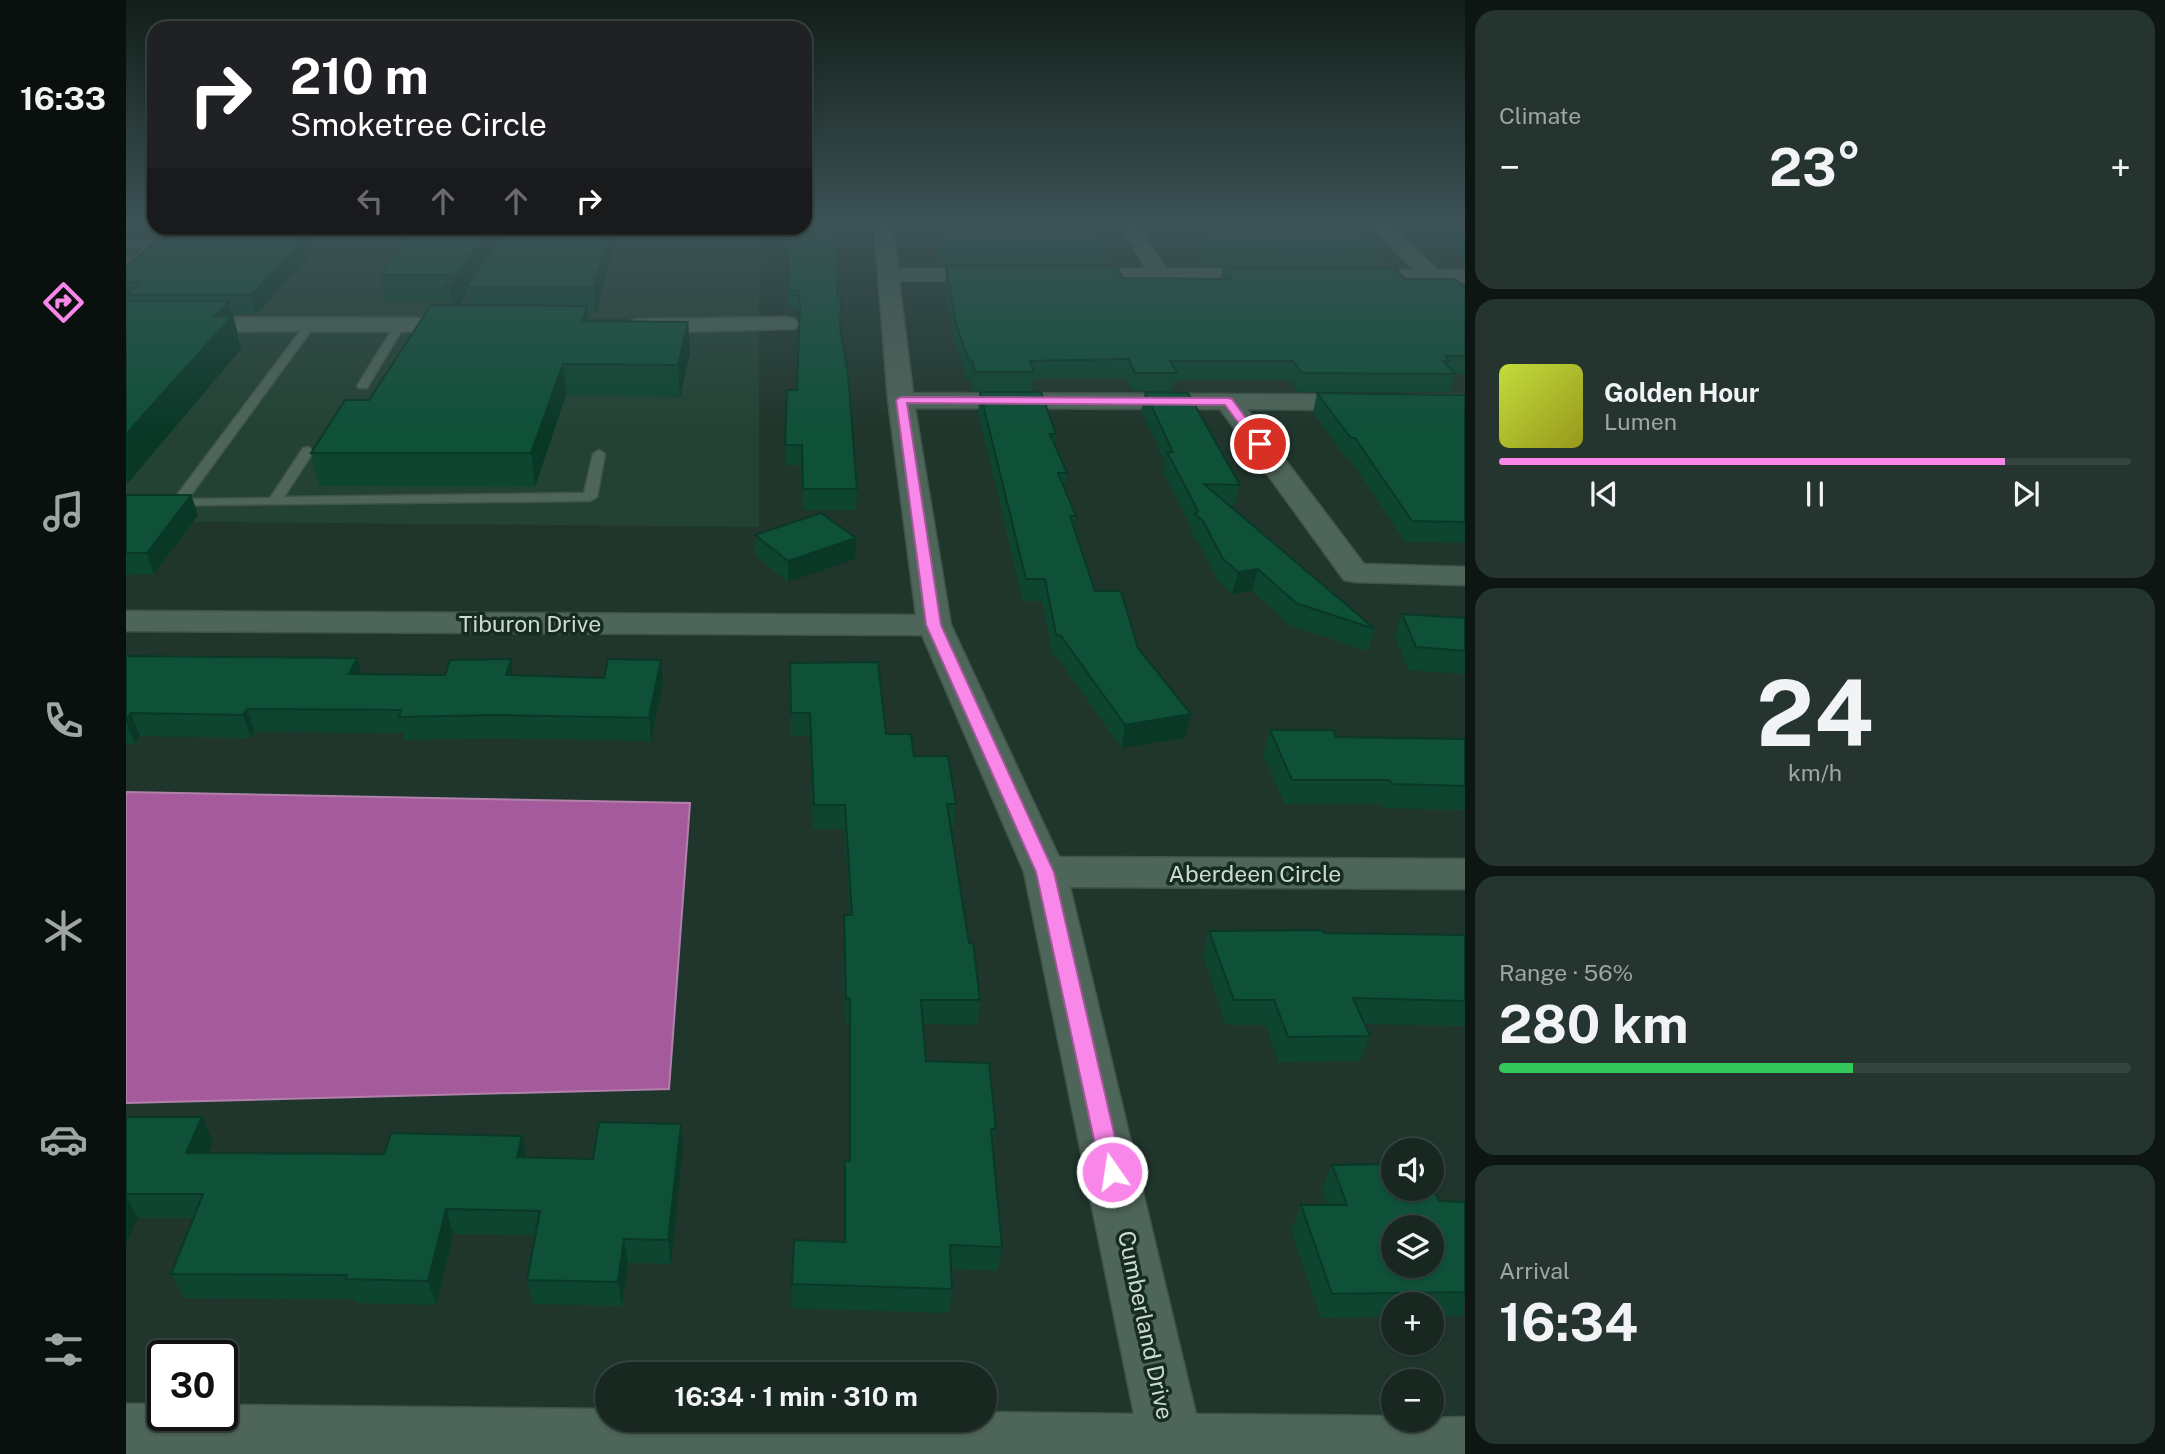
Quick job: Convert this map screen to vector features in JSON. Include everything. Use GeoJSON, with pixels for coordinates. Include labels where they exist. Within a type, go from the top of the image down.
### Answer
{"type":"FeatureCollection","features":[{"type":"Feature","properties":{"kind":"street","name":"Cumberland Drive"},"geometry":{"type":"LineString","coordinates":[[891,292],[901,400],[934,625],[1045,872],[1173,1450]]}},
{"type":"Feature","properties":{"kind":"street"},"geometry":{"type":"LineString","coordinates":[[126,324],[400,325],[458,320],[496,326]]}},
{"type":"Feature","properties":{"kind":"street"},"geometry":{"type":"LineString","coordinates":[[620,326],[787,324]]}},
{"type":"Feature","properties":{"kind":"street"},"geometry":{"type":"LineString","coordinates":[[901,400],[1465,402]]}},
{"type":"Feature","properties":{"kind":"street"},"geometry":{"type":"LineString","coordinates":[[1228,402],[1355,573],[1465,576]]}},
{"type":"Feature","properties":{"kind":"street","name":"Tiburon Drive"},"geometry":{"type":"LineString","coordinates":[[126,621],[934,625]]}},
{"type":"Feature","properties":{"kind":"street","name":"Aberdeen Circle"},"geometry":{"type":"LineString","coordinates":[[1045,872],[1465,874]]}},
{"type":"Feature","properties":{"kind":"street"},"geometry":{"type":"LineString","coordinates":[[126,1435],[1173,1450],[1465,1448]]}},
{"type":"Feature","properties":{"kind":"lane"},"geometry":{"type":"LineString","coordinates":[[178,503],[311,324]]}},
{"type":"Feature","properties":{"kind":"lane"},"geometry":{"type":"LineString","coordinates":[[363,386],[400,325]]}},
{"type":"Feature","properties":{"kind":"lane"},"geometry":{"type":"LineString","coordinates":[[274,502],[308,451]]}},
{"type":"Feature","properties":{"kind":"lane"},"geometry":{"type":"LineString","coordinates":[[126,502],[590,497],[599,454]]}},
{"type":"Feature","properties":{"kind":"shaded area"},"geometry":{"type":"Polygon","coordinates":[[[126,292],[759,292],[759,319],[126,318],[126,292]]]}},
{"type":"Feature","properties":{"kind":"shaded area"},"geometry":{"type":"Polygon","coordinates":[[[126,329],[759,330],[759,527],[126,521],[126,329]]]}},
{"type":"Feature","properties":{"kind":"shaded area"},"geometry":{"type":"Polygon","coordinates":[[[126,792],[690,803],[669,1089],[126,1103],[126,792]]]}},
{"type":"Feature","properties":{"kind":"building"},"geometry":{"type":"Polygon","coordinates":[[[131,292],[254,292],[251,295],[127,295],[131,292]]]}},
{"type":"Feature","properties":{"kind":"building"},"geometry":{"type":"Polygon","coordinates":[[[798,292],[837,292],[837,296],[841,297],[840,328],[848,374],[857,489],[803,489],[802,445],[785,445],[787,390],[797,390],[798,292]]]}},
{"type":"Feature","properties":{"kind":"building"},"geometry":{"type":"Polygon","coordinates":[[[950,292],[1465,292],[1465,356],[1445,356],[1450,361],[1443,361],[1456,374],[1302,373],[1293,361],[1170,361],[1177,373],[1135,373],[1129,359],[1030,361],[1034,372],[975,372],[956,324],[950,292]]]}},
{"type":"Feature","properties":{"kind":"building"},"geometry":{"type":"Polygon","coordinates":[[[126,301],[229,301],[215,316],[232,316],[126,434],[126,301]]]}},
{"type":"Feature","properties":{"kind":"building"},"geometry":{"type":"Polygon","coordinates":[[[431,305],[587,306],[583,321],[688,322],[678,365],[563,364],[531,453],[311,453],[345,400],[369,400],[431,305]]]}},
{"type":"Feature","properties":{"kind":"building"},"geometry":{"type":"Polygon","coordinates":[[[980,392],[1041,392],[1056,434],[1050,434],[1067,473],[1058,473],[1076,516],[1070,516],[1095,591],[1121,591],[1138,648],[1191,714],[1125,725],[1061,636],[1056,635],[1045,579],[1026,579],[980,392]]]}},
{"type":"Feature","properties":{"kind":"building"},"geometry":{"type":"Polygon","coordinates":[[[1145,392],[1188,393],[1240,485],[1204,484],[1375,629],[1296,603],[1258,569],[1238,572],[1223,559],[1203,521],[1195,514],[1198,511],[1167,452],[1173,452],[1145,392]]]}},
{"type":"Feature","properties":{"kind":"building"},"geometry":{"type":"Polygon","coordinates":[[[1317,393],[1465,395],[1465,522],[1412,521],[1355,438],[1351,438],[1317,393]]]}},
{"type":"Feature","properties":{"kind":"building"},"geometry":{"type":"Polygon","coordinates":[[[126,495],[191,495],[147,553],[126,553],[126,495]]]}},
{"type":"Feature","properties":{"kind":"building"},"geometry":{"type":"Polygon","coordinates":[[[821,513],[856,538],[788,561],[755,535],[821,513]]]}},
{"type":"Feature","properties":{"kind":"building"},"geometry":{"type":"Polygon","coordinates":[[[1402,614],[1465,618],[1465,651],[1416,647],[1402,614]]]}},
{"type":"Feature","properties":{"kind":"building"},"geometry":{"type":"Polygon","coordinates":[[[126,656],[357,658],[349,674],[445,675],[450,660],[511,659],[506,675],[604,678],[608,659],[661,660],[649,718],[495,715],[399,717],[401,710],[247,709],[243,715],[131,713],[126,720],[126,656]]]}},
{"type":"Feature","properties":{"kind":"building"},"geometry":{"type":"Polygon","coordinates":[[[878,662],[886,734],[911,734],[914,756],[948,756],[956,804],[947,804],[969,943],[973,943],[980,1000],[921,1000],[926,1061],[989,1063],[996,1129],[991,1129],[1002,1247],[950,1245],[952,1289],[792,1284],[794,1240],[845,1242],[845,1160],[850,1161],[850,999],[846,999],[844,915],[852,915],[845,805],[814,805],[810,713],[791,713],[790,663],[878,662]]]}},
{"type":"Feature","properties":{"kind":"building"},"geometry":{"type":"Polygon","coordinates":[[[1270,730],[1333,730],[1336,737],[1465,739],[1465,786],[1392,784],[1389,780],[1292,780],[1270,730]]]}},
{"type":"Feature","properties":{"kind":"building"},"geometry":{"type":"Polygon","coordinates":[[[1322,930],[1324,933],[1465,935],[1465,1001],[1353,998],[1370,1036],[1288,1037],[1274,1000],[1234,1000],[1209,931],[1322,930]]]}},
{"type":"Feature","properties":{"kind":"building"},"geometry":{"type":"Polygon","coordinates":[[[126,1117],[202,1117],[186,1153],[384,1154],[391,1133],[522,1136],[517,1157],[593,1159],[599,1122],[681,1124],[668,1240],[624,1239],[618,1282],[527,1280],[540,1211],[446,1209],[428,1281],[346,1279],[347,1275],[171,1274],[203,1194],[126,1194],[126,1117]]]}},
{"type":"Feature","properties":{"kind":"building"},"geometry":{"type":"Polygon","coordinates":[[[1381,1164],[1381,1201],[1465,1202],[1465,1292],[1332,1294],[1301,1205],[1347,1205],[1332,1165],[1381,1164]]]}},
{"type":"Feature","properties":{"kind":"route"},"geometry":{"type":"LineString","coordinates":[[1112,1172],[1045,872],[934,625],[901,400],[1228,402],[1260,444]]}}]}
